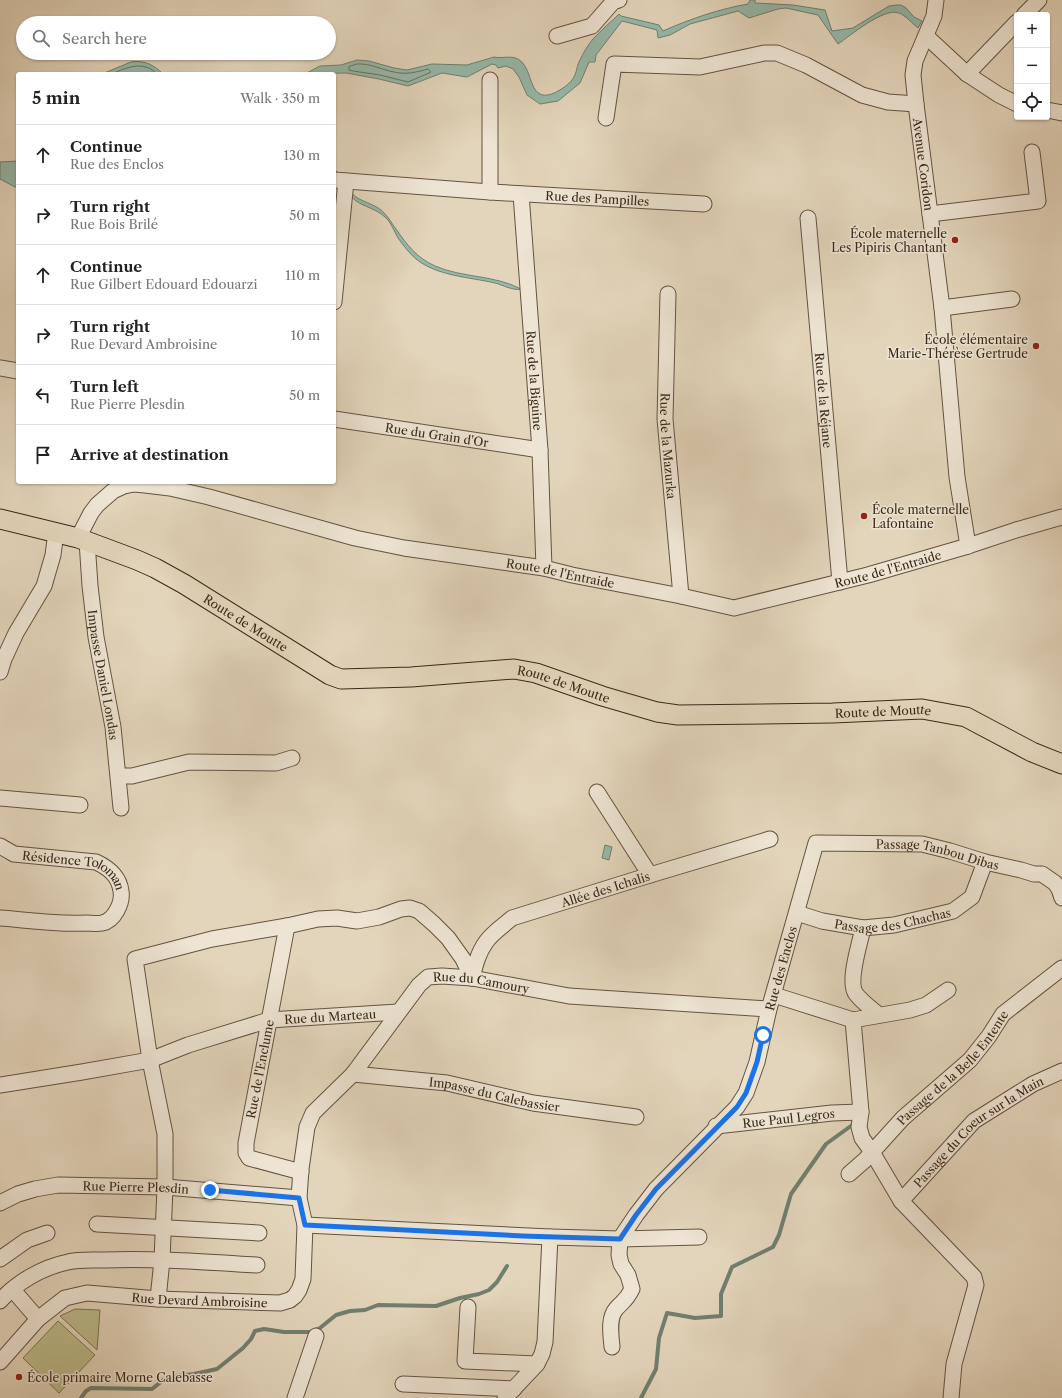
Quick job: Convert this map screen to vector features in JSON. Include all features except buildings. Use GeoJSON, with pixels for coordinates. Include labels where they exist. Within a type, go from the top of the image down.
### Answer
{"type":"FeatureCollection","features":[{"type":"Feature","properties":{"kind":"main road","name":"Route de Moutte"},"geometry":{"type":"LineString","coordinates":[[0,519],[56,532],[137,560],[184,584],[330,675],[341,679],[411,677],[514,670],[536,673],[602,696],[656,712],[678,715],[834,713],[922,709],[966,717],[1032,752],[1062,764]]}},
{"type":"Feature","properties":{"kind":"street"},"geometry":{"type":"LineString","coordinates":[[557,36],[592,26],[612,2],[619,0]]}},
{"type":"Feature","properties":{"kind":"street","name":"Avenue Coridon"},"geometry":{"type":"LineString","coordinates":[[936,0],[934,16],[915,61],[913,75],[942,308],[957,477],[968,546]]}},
{"type":"Feature","properties":{"kind":"street"},"geometry":{"type":"LineString","coordinates":[[1027,12],[1039,0]]}},
{"type":"Feature","properties":{"kind":"street"},"geometry":{"type":"LineString","coordinates":[[968,74],[1014,25]]}},
{"type":"Feature","properties":{"kind":"street"},"geometry":{"type":"LineString","coordinates":[[926,36],[968,74],[998,95],[1014,103]]}},
{"type":"Feature","properties":{"kind":"street"},"geometry":{"type":"LineString","coordinates":[[606,118],[614,64],[700,68],[764,53],[777,53],[806,65],[862,95],[888,102],[916,104]]}},
{"type":"Feature","properties":{"kind":"street"},"geometry":{"type":"LineString","coordinates":[[490,80],[490,192]]}},
{"type":"Feature","properties":{"kind":"street"},"geometry":{"type":"LineString","coordinates":[[930,214],[1038,201],[1032,152]]}},
{"type":"Feature","properties":{"kind":"street"},"geometry":{"type":"LineString","coordinates":[[336,261],[340,180]]}},
{"type":"Feature","properties":{"kind":"street","name":"Rue des Pampilles"},"geometry":{"type":"LineString","coordinates":[[340,180],[490,192],[704,204]]}},
{"type":"Feature","properties":{"kind":"street","name":"Rue de la Biguine"},"geometry":{"type":"LineString","coordinates":[[521,194],[540,450],[544,568]]}},
{"type":"Feature","properties":{"kind":"street","name":"Rue de la Réjane"},"geometry":{"type":"LineString","coordinates":[[808,218],[840,582]]}},
{"type":"Feature","properties":{"kind":"street","name":"Rue de la Mazurka"},"geometry":{"type":"LineString","coordinates":[[668,294],[665,419],[681,596]]}},
{"type":"Feature","properties":{"kind":"street"},"geometry":{"type":"LineString","coordinates":[[942,308],[1012,299]]}},
{"type":"Feature","properties":{"kind":"street"},"geometry":{"type":"LineString","coordinates":[[0,368],[16,371]]}},
{"type":"Feature","properties":{"kind":"street","name":"Rue du Grain d'Or"},"geometry":{"type":"LineString","coordinates":[[336,419],[540,450]]}},
{"type":"Feature","properties":{"kind":"street","name":"Route de l'Entraide"},"geometry":{"type":"LineString","coordinates":[[82,540],[94,509],[113,491],[124,486],[134,484],[159,484],[355,538],[404,548],[544,568],[734,608],[868,575],[1062,517]]}},
{"type":"Feature","properties":{"kind":"street"},"geometry":{"type":"LineString","coordinates":[[0,672],[4,659],[16,633],[44,586],[53,555],[56,532]]}},
{"type":"Feature","properties":{"kind":"street","name":"Impasse Daniel Londas"},"geometry":{"type":"LineString","coordinates":[[82,540],[90,586],[96,638],[113,727],[121,808]]}},
{"type":"Feature","properties":{"kind":"street"},"geometry":{"type":"LineString","coordinates":[[119,776],[132,776],[189,762],[233,764],[276,763],[292,758]]}},
{"type":"Feature","properties":{"kind":"street"},"geometry":{"type":"LineString","coordinates":[[597,792],[650,875]]}},
{"type":"Feature","properties":{"kind":"street"},"geometry":{"type":"LineString","coordinates":[[0,798],[80,805]]}},
{"type":"Feature","properties":{"kind":"street","name":"Allée des Ichalis"},"geometry":{"type":"LineString","coordinates":[[472,978],[485,943],[496,931],[512,918],[770,839]]}},
{"type":"Feature","properties":{"kind":"street","name":"Passage Tanbou Dibas"},"geometry":{"type":"LineString","coordinates":[[816,843],[922,844],[950,850],[985,862],[1034,874],[1042,874],[1055,883],[1059,888],[1062,898]]}},
{"type":"Feature","properties":{"kind":"street","name":"Rue des Enclos"},"geometry":{"type":"LineString","coordinates":[[620,1239],[656,1189],[716,1126],[737,1107],[746,1093],[757,1062],[771,1002],[816,843]]}},
{"type":"Feature","properties":{"kind":"street","name":"Résidence Toloman"},"geometry":{"type":"LineString","coordinates":[[0,846],[14,854],[96,862],[109,868],[116,878],[121,892],[119,906],[113,916],[103,923],[77,924],[0,918]]}},
{"type":"Feature","properties":{"kind":"street","name":"Passage des Chachas"},"geometry":{"type":"LineString","coordinates":[[797,913],[822,921],[863,928],[894,925],[953,911],[972,897],[985,862]]}},
{"type":"Feature","properties":{"kind":"street"},"geometry":{"type":"LineString","coordinates":[[158,1300],[162,1260],[165,1187],[165,1134],[150,1060],[136,959],[212,939],[288,926],[318,919],[337,918],[357,921],[379,917],[401,909],[410,908],[419,911],[448,938],[463,959],[472,978]]}},
{"type":"Feature","properties":{"kind":"street","name":"Rue de l'Enclume"},"geometry":{"type":"LineString","coordinates":[[288,926],[246,1143],[246,1153],[249,1158],[301,1170]]}},
{"type":"Feature","properties":{"kind":"street"},"geometry":{"type":"LineString","coordinates":[[863,928],[852,976],[852,986],[856,994],[879,1016]]}},
{"type":"Feature","properties":{"kind":"street","name":"Passage de la Belle Entente"},"geometry":{"type":"LineString","coordinates":[[849,1174],[872,1152],[903,1118],[970,1060],[1003,1014],[1062,968]]}},
{"type":"Feature","properties":{"kind":"street","name":"Rue du Camoury"},"geometry":{"type":"LineString","coordinates":[[301,1170],[307,1127],[314,1113],[353,1074],[398,1012],[419,985],[428,977],[442,976],[472,978],[569,996],[771,1002],[853,1020]]}},
{"type":"Feature","properties":{"kind":"street"},"geometry":{"type":"LineString","coordinates":[[948,990],[926,1005],[910,1010],[853,1020],[861,1112],[859,1128],[862,1138],[901,1201],[976,1280],[976,1285],[954,1364],[951,1398]]}},
{"type":"Feature","properties":{"kind":"street","name":"Rue du Marteau"},"geometry":{"type":"LineString","coordinates":[[0,1085],[150,1060],[188,1045],[269,1020],[398,1012]]}},
{"type":"Feature","properties":{"kind":"street","name":"Passage du Coeur sur la Main"},"geometry":{"type":"LineString","coordinates":[[901,1201],[974,1121],[1033,1084],[1062,1071]]}},
{"type":"Feature","properties":{"kind":"street","name":"Impasse du Calebassier"},"geometry":{"type":"LineString","coordinates":[[353,1074],[447,1083],[533,1103],[636,1117]]}},
{"type":"Feature","properties":{"kind":"street","name":"Rue Paul Legros"},"geometry":{"type":"LineString","coordinates":[[716,1126],[832,1113],[861,1112]]}},
{"type":"Feature","properties":{"kind":"street","name":"Rue Devard Ambroisine"},"geometry":{"type":"LineString","coordinates":[[0,1362],[38,1319],[65,1298],[87,1293],[158,1300],[280,1303],[290,1300],[299,1290],[303,1279],[305,1225],[299,1198],[301,1170]]}},
{"type":"Feature","properties":{"kind":"street","name":"Rue Pierre Plesdin"},"geometry":{"type":"LineString","coordinates":[[0,1203],[18,1194],[58,1185],[165,1187],[299,1198]]}},
{"type":"Feature","properties":{"kind":"street"},"geometry":{"type":"LineString","coordinates":[[97,1224],[259,1233]]}},
{"type":"Feature","properties":{"kind":"street"},"geometry":{"type":"LineString","coordinates":[[305,1225],[550,1237],[620,1239],[699,1237]]}},
{"type":"Feature","properties":{"kind":"street"},"geometry":{"type":"LineString","coordinates":[[0,1259],[28,1240],[47,1234]]}},
{"type":"Feature","properties":{"kind":"street"},"geometry":{"type":"LineString","coordinates":[[403,1384],[510,1394],[538,1364],[542,1354],[545,1342],[550,1237]]}},
{"type":"Feature","properties":{"kind":"street"},"geometry":{"type":"LineString","coordinates":[[612,1347],[612,1318],[616,1310],[627,1299],[632,1289],[628,1275],[621,1264],[619,1255],[620,1239]]}},
{"type":"Feature","properties":{"kind":"street"},"geometry":{"type":"LineString","coordinates":[[0,1301],[27,1279],[51,1267],[68,1261],[127,1259],[257,1265]]}},
{"type":"Feature","properties":{"kind":"street"},"geometry":{"type":"LineString","coordinates":[[13,1290],[38,1319]]}},
{"type":"Feature","properties":{"kind":"street"},"geometry":{"type":"LineString","coordinates":[[468,1307],[465,1361],[538,1364]]}},
{"type":"Feature","properties":{"kind":"street"},"geometry":{"type":"LineString","coordinates":[[295,1398],[316,1336]]}},
{"type":"Feature","properties":{"kind":"shaded area"},"geometry":{"type":"Polygon","coordinates":[[[75,1309],[100,1310],[97,1350],[60,1316],[75,1309]]]}},
{"type":"Feature","properties":{"kind":"shaded area"},"geometry":{"type":"Polygon","coordinates":[[[58,1321],[95,1355],[59,1393],[23,1358],[58,1321]]]}},
{"type":"Feature","properties":{"kind":"water"},"geometry":{"type":"Polygon","coordinates":[[[750,0],[755,0],[755,3],[793,5],[825,10],[832,31],[853,28],[889,6],[897,5],[901,5],[906,8],[914,17],[922,21],[918,28],[899,13],[893,12],[885,14],[867,23],[838,44],[818,15],[786,8],[749,18],[738,11],[690,24],[670,35],[658,38],[657,30],[622,21],[596,55],[595,62],[589,62],[580,83],[558,101],[540,104],[527,95],[519,77],[513,69],[506,66],[498,68],[496,65],[492,64],[467,77],[442,73],[408,86],[346,73],[309,72],[320,66],[341,65],[357,60],[369,61],[407,70],[432,64],[467,65],[494,57],[512,57],[522,62],[536,91],[542,95],[548,95],[559,91],[571,81],[575,75],[581,57],[589,44],[599,32],[619,14],[621,16],[659,25],[663,31],[705,15],[748,4],[750,0]]]}},
{"type":"Feature","properties":{"kind":"water"},"geometry":{"type":"Polygon","coordinates":[[[131,62],[141,62],[149,64],[161,72],[107,72],[131,62]]]}},
{"type":"Feature","properties":{"kind":"water"},"geometry":{"type":"Polygon","coordinates":[[[16,161],[16,187],[0,179],[0,162],[16,161]]]}},
{"type":"Feature","properties":{"kind":"water"},"geometry":{"type":"Polygon","coordinates":[[[336,171],[352,194],[382,211],[388,217],[408,246],[429,263],[457,273],[501,281],[521,289],[511,289],[495,283],[454,275],[424,265],[406,249],[385,217],[356,201],[346,191],[336,174],[336,171]]]}},
{"type":"Feature","properties":{"kind":"water"},"geometry":{"type":"Polygon","coordinates":[[[605,845],[612,847],[609,860],[602,858],[605,845]]]}},
{"type":"Feature","properties":{"kind":"waterway"},"geometry":{"type":"LineString","coordinates":[[641,1398],[656,1369],[659,1338],[667,1313],[695,1318],[721,1316],[721,1294],[732,1267],[773,1247],[779,1235],[791,1194],[826,1144],[855,1123]]}},
{"type":"Feature","properties":{"kind":"waterway"},"geometry":{"type":"LineString","coordinates":[[81,1398],[86,1391],[91,1388],[152,1389],[167,1377],[194,1374],[217,1369],[243,1348],[251,1339],[255,1331],[264,1329],[284,1332],[310,1332],[320,1328],[336,1315],[350,1311],[365,1310],[378,1305],[436,1306],[460,1298],[479,1294],[489,1290],[497,1282],[507,1266]]}},
{"type":"Feature","properties":{"kind":"place","name":"École maternelle Les Pipiris Chantant"},"geometry":{"type":"Point","coordinates":[955,240]}},
{"type":"Feature","properties":{"kind":"place","name":"École élémentaire Marie-Thérèse Gertrude"},"geometry":{"type":"Point","coordinates":[1036,346]}},
{"type":"Feature","properties":{"kind":"place","name":"École maternelle Lafontaine"},"geometry":{"type":"Point","coordinates":[864,516]}},
{"type":"Feature","properties":{"kind":"place","name":"École primaire Morne Calebasse"},"geometry":{"type":"Point","coordinates":[19,1377]}},
{"type":"Feature","properties":{"kind":"route"},"geometry":{"type":"LineString","coordinates":[[210,1190],[299,1198],[305,1225],[523,1236],[620,1239],[656,1189],[716,1126],[737,1107],[746,1093],[757,1062],[763,1035]]}}]}
